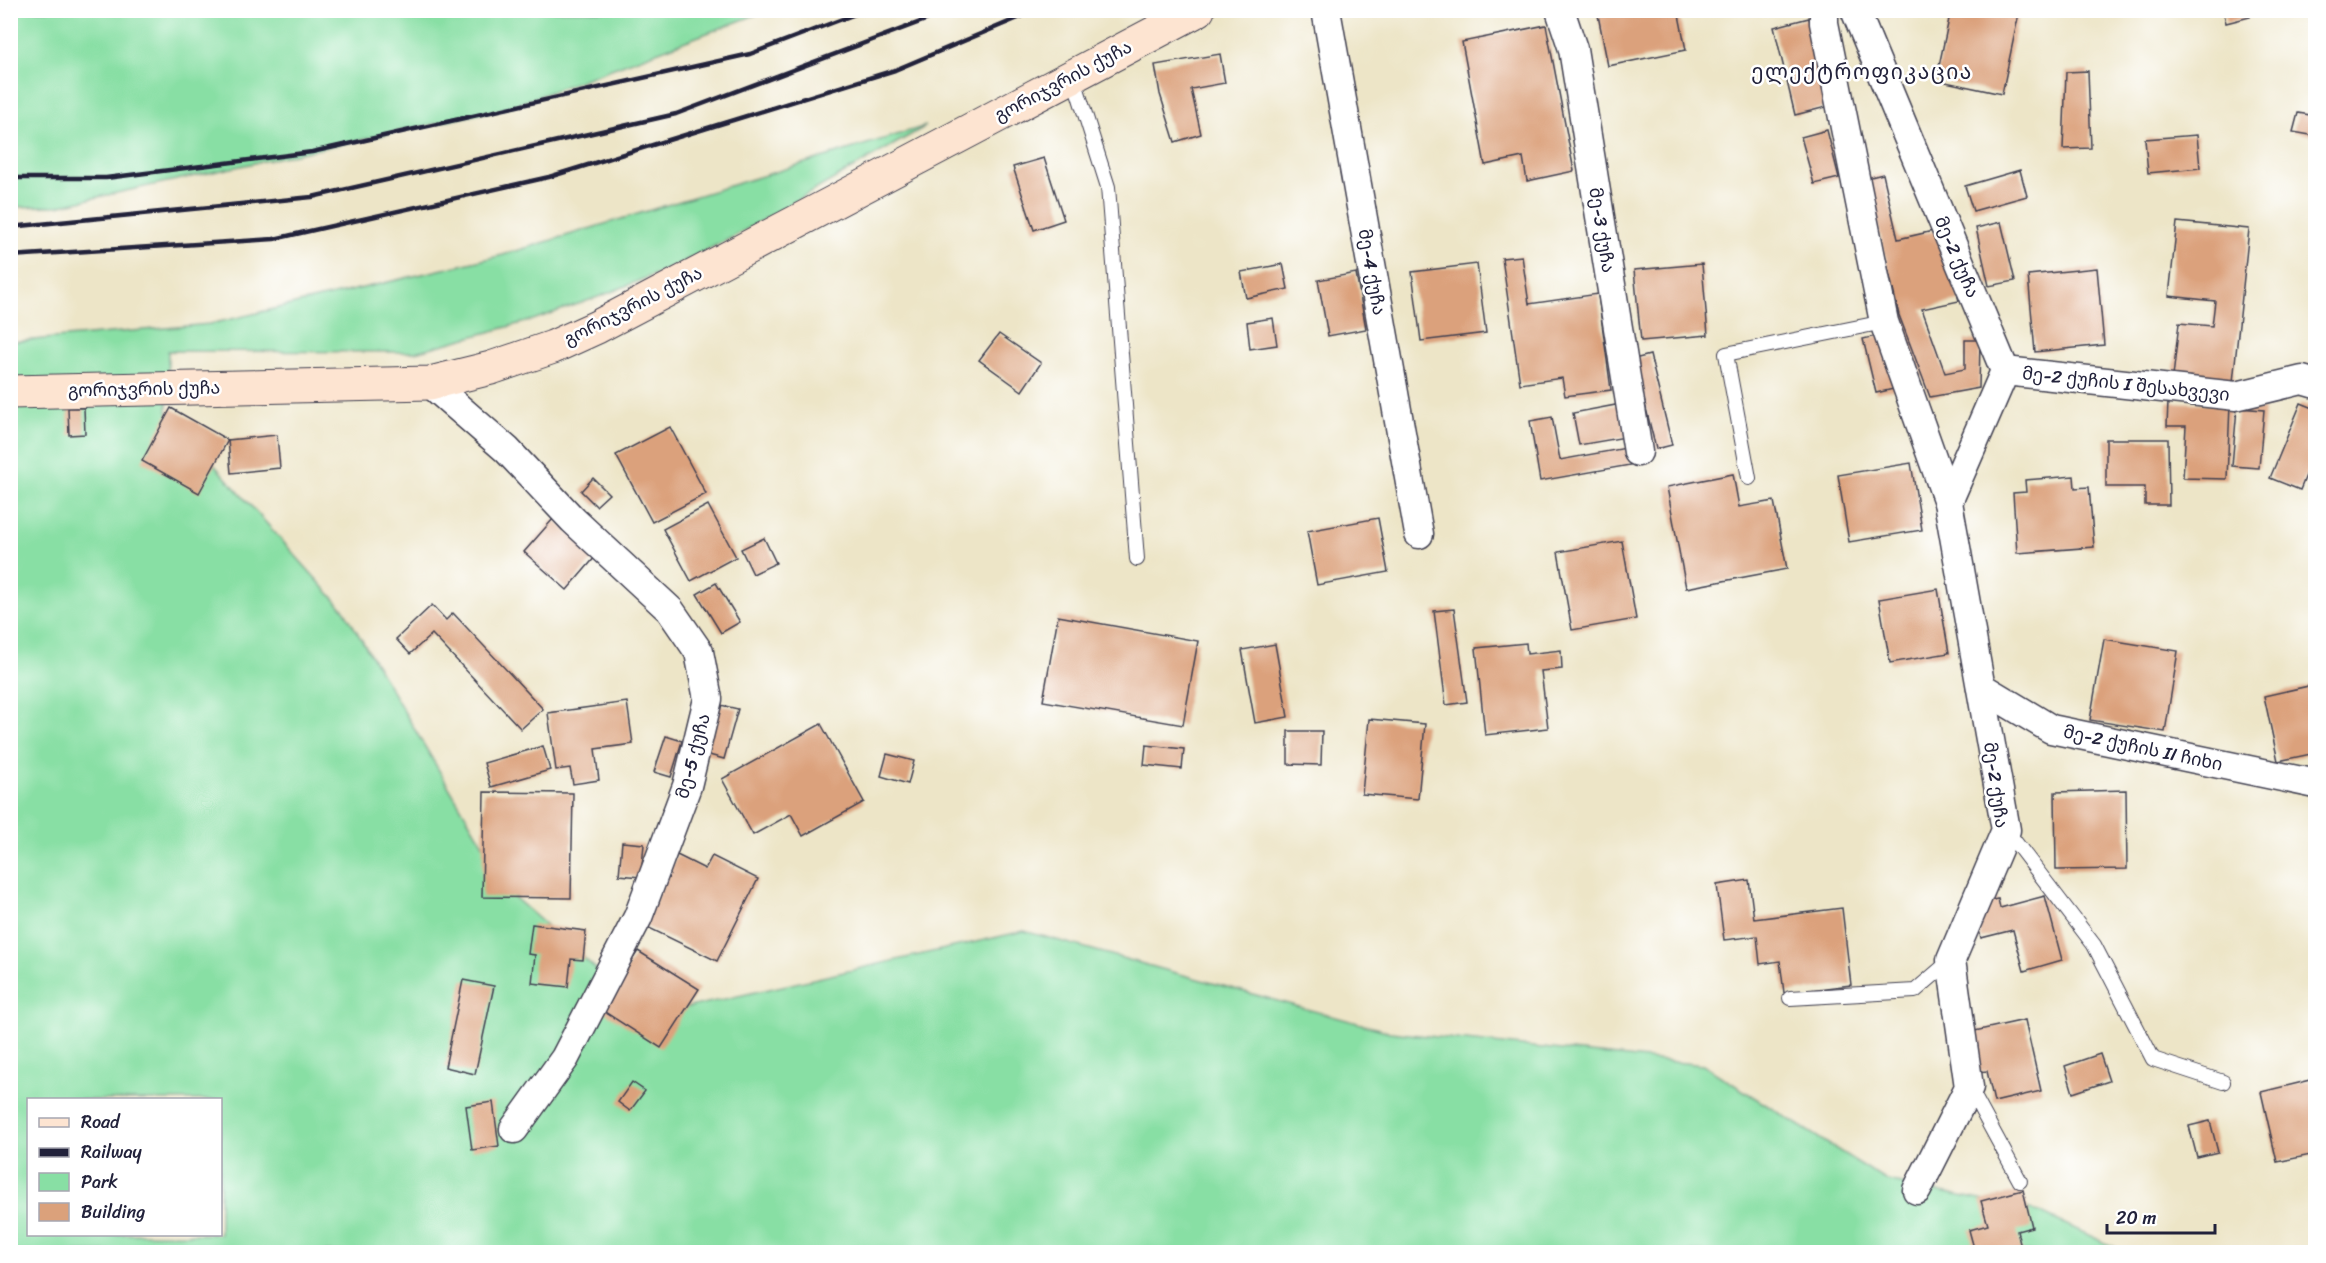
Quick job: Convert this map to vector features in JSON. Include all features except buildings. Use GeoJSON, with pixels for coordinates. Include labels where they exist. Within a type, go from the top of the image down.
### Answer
{"type":"FeatureCollection","features":[{"type":"Feature","properties":{"kind":"main road","name":"გორიჯვრის ქუჩა"},"geometry":{"type":"LineString","coordinates":[[10,392],[430,383],[491,368],[553,346],[597,327],[1198,10]]}},
{"type":"Feature","properties":{"kind":"street","name":"მე-4 ქუჩა"},"geometry":{"type":"LineString","coordinates":[[1326,10],[1419,534]]}},
{"type":"Feature","properties":{"kind":"street","name":"მე-3 ქუჩა"},"geometry":{"type":"LineString","coordinates":[[1560,10],[1573,49],[1638,452]]}},
{"type":"Feature","properties":{"kind":"street","name":"მე-2 ქუჩა"},"geometry":{"type":"LineString","coordinates":[[1824,10],[1824,23],[1884,322],[1948,502],[2006,830],[1951,960]]}},
{"type":"Feature","properties":{"kind":"street","name":"მე-2 ქუჩა"},"geometry":{"type":"LineString","coordinates":[[1855,10],[2005,371]]}},
{"type":"Feature","properties":{"kind":"street","name":"მე-2 ქუჩის I შესახვევი"},"geometry":{"type":"LineString","coordinates":[[2005,371],[2236,396],[2302,380],[2316,384]]}},
{"type":"Feature","properties":{"kind":"street"},"geometry":{"type":"LineString","coordinates":[[1948,502],[2005,371]]}},
{"type":"Feature","properties":{"kind":"street","name":"მე-5 ქუჩა"},"geometry":{"type":"LineString","coordinates":[[430,383],[507,450],[573,520],[670,610],[699,652],[708,699],[687,786],[638,917],[565,1058],[514,1129]]}},
{"type":"Feature","properties":{"kind":"street","name":"მე-2 ქუჩის II ჩიხი"},"geometry":{"type":"LineString","coordinates":[[1981,687],[2051,729],[2316,784]]}},
{"type":"Feature","properties":{"kind":"street"},"geometry":{"type":"LineString","coordinates":[[1917,1190],[1969,1087],[1951,960]]}},
{"type":"Feature","properties":{"kind":"lane"},"geometry":{"type":"LineString","coordinates":[[1073,75],[1108,187],[1137,559]]}},
{"type":"Feature","properties":{"kind":"lane"},"geometry":{"type":"LineString","coordinates":[[1749,478],[1726,354],[1884,322]]}},
{"type":"Feature","properties":{"kind":"lane"},"geometry":{"type":"LineString","coordinates":[[2006,830],[2094,945],[2153,1059],[2223,1082]]}},
{"type":"Feature","properties":{"kind":"lane","name":"მე-2 ქუჩა"},"geometry":{"type":"LineString","coordinates":[[1790,998],[1915,991],[1951,960]]}},
{"type":"Feature","properties":{"kind":"lane"},"geometry":{"type":"LineString","coordinates":[[1969,1087],[2020,1181]]}},
{"type":"Feature","properties":{"kind":"green space"},"geometry":{"type":"Polygon","coordinates":[[[10,11],[766,11],[507,108],[57,206],[11,207],[10,11]]]}},
{"type":"Feature","properties":{"kind":"green space"},"geometry":{"type":"Polygon","coordinates":[[[926,126],[733,237],[668,269],[533,320],[415,352],[168,351],[167,412],[344,610],[514,897],[650,1016],[1024,931],[1390,1032],[1703,1065],[1887,1181],[2039,1212],[2125,1252],[11,1252],[11,342],[210,324],[503,255],[926,126]]]}},
{"type":"Feature","properties":{"kind":"railway"},"geometry":{"type":"LineString","coordinates":[[10,178],[106,178],[312,152],[750,54],[866,10]]}},
{"type":"Feature","properties":{"kind":"railway"},"geometry":{"type":"LineString","coordinates":[[10,227],[312,197],[676,114],[952,10]]}},
{"type":"Feature","properties":{"kind":"railway"},"geometry":{"type":"LineString","coordinates":[[10,256],[274,239],[549,177],[895,70],[1037,10]]}},
{"type":"Feature","properties":{"kind":"district","name":"ელექტროფიკაცია"},"geometry":{"type":"Point","coordinates":[1862,72]}}]}
